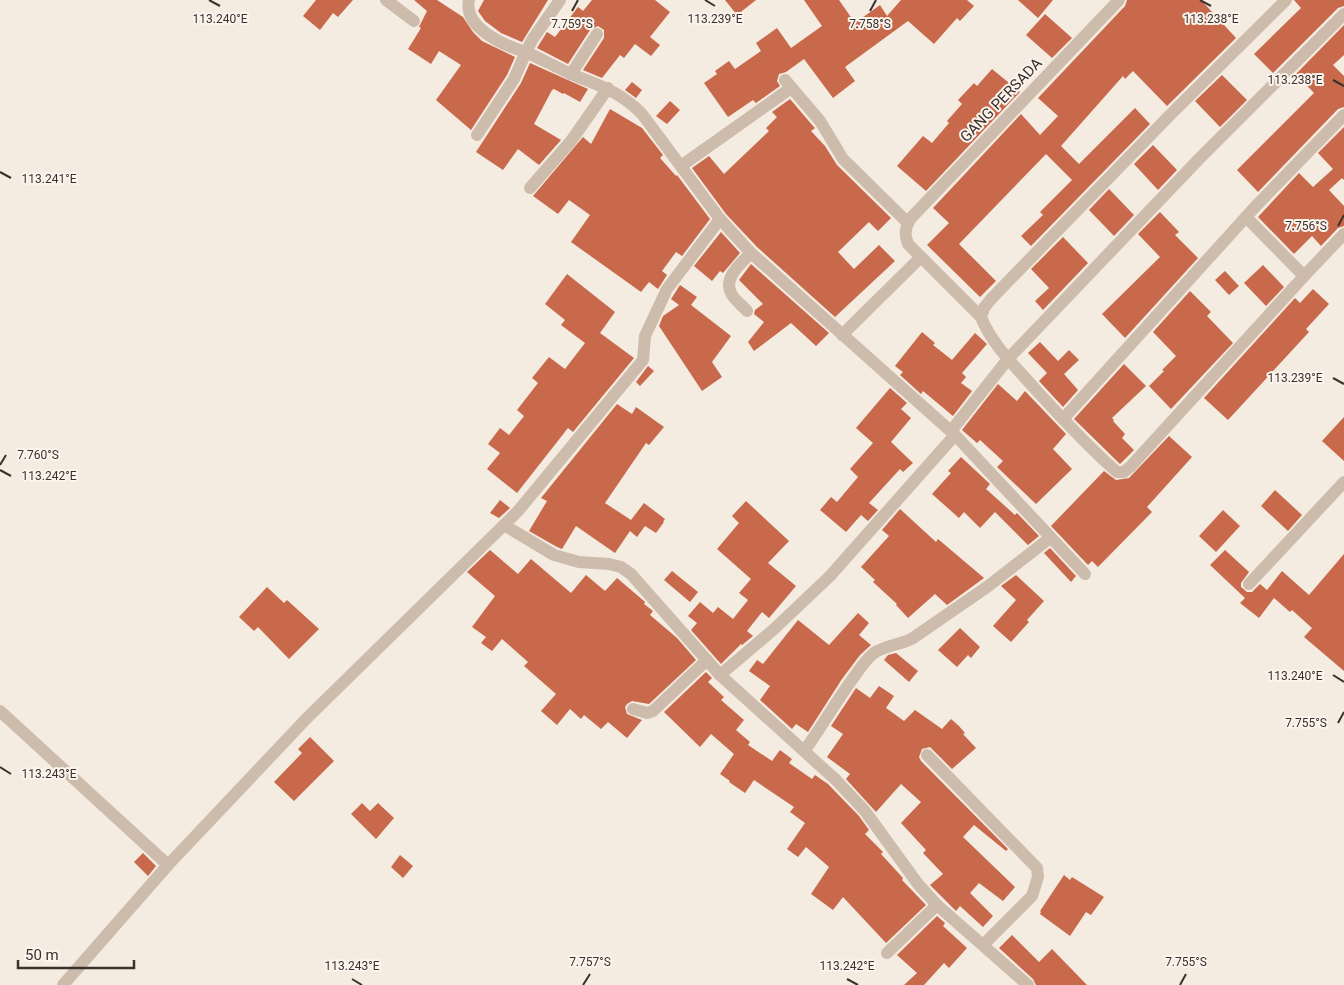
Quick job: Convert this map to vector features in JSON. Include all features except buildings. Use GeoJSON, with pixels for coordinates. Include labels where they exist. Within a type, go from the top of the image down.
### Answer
{"type":"FeatureCollection","features":[{"type":"Feature","properties":{"kind":"street"},"geometry":{"type":"LineString","coordinates":[[386,0],[414,21]]}},
{"type":"Feature","properties":{"kind":"street"},"geometry":{"type":"LineString","coordinates":[[468,0],[471,17],[478,27],[508,47],[526,52],[571,74],[608,88],[634,106],[642,114],[720,219],[751,253],[953,433],[1085,574]]}},
{"type":"Feature","properties":{"kind":"street"},"geometry":{"type":"LineString","coordinates":[[477,135],[514,79],[532,40],[560,0]]}},
{"type":"Feature","properties":{"kind":"street","name":"GANG PERSADA"},"geometry":{"type":"LineString","coordinates":[[908,223],[1119,0]]}},
{"type":"Feature","properties":{"kind":"street"},"geometry":{"type":"LineString","coordinates":[[981,317],[984,308],[991,299],[1170,115],[1286,0]]}},
{"type":"Feature","properties":{"kind":"street"},"geometry":{"type":"LineString","coordinates":[[720,675],[773,630],[830,576],[953,433],[1008,359],[1198,160],[1344,14]]}},
{"type":"Feature","properties":{"kind":"street"},"geometry":{"type":"LineString","coordinates":[[571,74],[597,34]]}},
{"type":"Feature","properties":{"kind":"street"},"geometry":{"type":"LineString","coordinates":[[681,166],[788,84],[820,120],[843,159],[908,223],[904,235],[908,244],[981,317],[988,331],[1008,359],[1063,419],[1116,472],[1124,472],[1131,466],[1307,272],[1344,234]]}},
{"type":"Feature","properties":{"kind":"street"},"geometry":{"type":"LineString","coordinates":[[530,188],[571,141],[608,88]]}},
{"type":"Feature","properties":{"kind":"street"},"geometry":{"type":"LineString","coordinates":[[1063,419],[1250,213],[1344,115]]}},
{"type":"Feature","properties":{"kind":"street"},"geometry":{"type":"LineString","coordinates":[[1250,213],[1307,272]]}},
{"type":"Feature","properties":{"kind":"street"},"geometry":{"type":"LineString","coordinates":[[63,985],[168,865],[307,718],[518,511],[639,364],[644,354],[648,330],[667,289],[720,219]]}},
{"type":"Feature","properties":{"kind":"street"},"geometry":{"type":"LineString","coordinates":[[747,311],[731,293],[729,285],[730,277],[751,253]]}},
{"type":"Feature","properties":{"kind":"street"},"geometry":{"type":"LineString","coordinates":[[842,335],[921,257]]}},
{"type":"Feature","properties":{"kind":"street"},"geometry":{"type":"LineString","coordinates":[[1249,584],[1344,482]]}},
{"type":"Feature","properties":{"kind":"street"},"geometry":{"type":"LineString","coordinates":[[504,525],[554,555],[579,562],[609,564],[621,567],[639,582],[720,675],[805,750],[865,810],[918,884],[937,905],[1028,985]]}},
{"type":"Feature","properties":{"kind":"street"},"geometry":{"type":"LineString","coordinates":[[805,750],[846,688],[875,652],[908,641],[987,586],[1050,538]]}},
{"type":"Feature","properties":{"kind":"street"},"geometry":{"type":"LineString","coordinates":[[633,709],[647,713],[653,711],[707,660]]}},
{"type":"Feature","properties":{"kind":"street"},"geometry":{"type":"LineString","coordinates":[[0,711],[168,865]]}},
{"type":"Feature","properties":{"kind":"street"},"geometry":{"type":"LineString","coordinates":[[928,754],[1037,868],[1038,877],[1032,896],[983,945]]}},
{"type":"Feature","properties":{"kind":"street"},"geometry":{"type":"LineString","coordinates":[[887,953],[937,905]]}}]}
